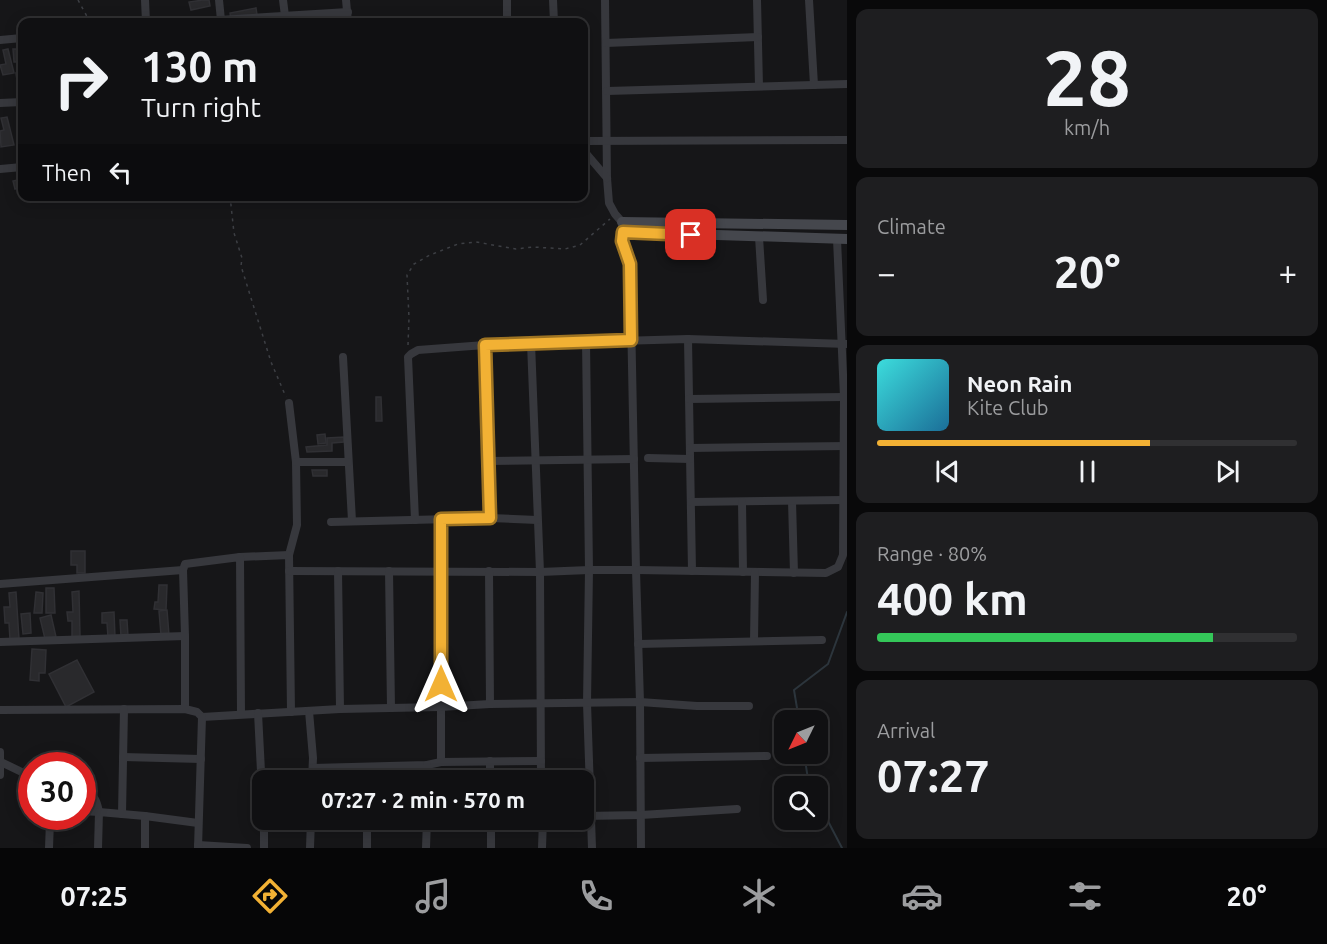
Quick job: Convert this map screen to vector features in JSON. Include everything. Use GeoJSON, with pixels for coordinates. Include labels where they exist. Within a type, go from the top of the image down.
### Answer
{"type":"FeatureCollection","features":[{"type":"Feature","properties":{"kind":"street"},"geometry":{"type":"LineString","coordinates":[[145,0],[146,18]]}},
{"type":"Feature","properties":{"kind":"street"},"geometry":{"type":"LineString","coordinates":[[219,0],[221,18]]}},
{"type":"Feature","properties":{"kind":"street"},"geometry":{"type":"LineString","coordinates":[[284,0],[285,16]]}},
{"type":"Feature","properties":{"kind":"street"},"geometry":{"type":"LineString","coordinates":[[346,0],[348,18]]}},
{"type":"Feature","properties":{"kind":"street"},"geometry":{"type":"LineString","coordinates":[[507,0],[507,18]]}},
{"type":"Feature","properties":{"kind":"street"},"geometry":{"type":"LineString","coordinates":[[553,0],[554,18]]}},
{"type":"Feature","properties":{"kind":"street"},"geometry":{"type":"LineString","coordinates":[[605,0],[609,203],[620,223],[622,241],[630,264],[641,848]]}},
{"type":"Feature","properties":{"kind":"street"},"geometry":{"type":"LineString","coordinates":[[757,0],[759,86]]}},
{"type":"Feature","properties":{"kind":"street"},"geometry":{"type":"LineString","coordinates":[[809,0],[814,85]]}},
{"type":"Feature","properties":{"kind":"street"},"geometry":{"type":"LineString","coordinates":[[253,18],[348,12]]}},
{"type":"Feature","properties":{"kind":"street"},"geometry":{"type":"LineString","coordinates":[[606,43],[758,37]]}},
{"type":"Feature","properties":{"kind":"street"},"geometry":{"type":"LineString","coordinates":[[0,40],[18,38]]}},
{"type":"Feature","properties":{"kind":"street"},"geometry":{"type":"LineString","coordinates":[[607,91],[847,84]]}},
{"type":"Feature","properties":{"kind":"street"},"geometry":{"type":"LineString","coordinates":[[0,103],[18,102]]}},
{"type":"Feature","properties":{"kind":"street"},"geometry":{"type":"LineString","coordinates":[[588,141],[847,140]]}},
{"type":"Feature","properties":{"kind":"street"},"geometry":{"type":"LineString","coordinates":[[588,156],[607,178]]}},
{"type":"Feature","properties":{"kind":"street"},"geometry":{"type":"LineString","coordinates":[[0,169],[18,167]]}},
{"type":"Feature","properties":{"kind":"street"},"geometry":{"type":"LineString","coordinates":[[620,223],[847,225]]}},
{"type":"Feature","properties":{"kind":"street"},"geometry":{"type":"LineString","coordinates":[[289,571],[636,570],[826,573],[838,567],[843,555],[845,446],[842,239],[759,237],[620,223]]}},
{"type":"Feature","properties":{"kind":"street"},"geometry":{"type":"LineString","coordinates":[[759,237],[763,300]]}},
{"type":"Feature","properties":{"kind":"street"},"geometry":{"type":"LineString","coordinates":[[688,339],[693,571]]}},
{"type":"Feature","properties":{"kind":"street"},"geometry":{"type":"LineString","coordinates":[[415,520],[408,357],[418,350],[531,343],[688,339],[845,344]]}},
{"type":"Feature","properties":{"kind":"street"},"geometry":{"type":"LineString","coordinates":[[586,341],[589,570],[588,770]]}},
{"type":"Feature","properties":{"kind":"street"},"geometry":{"type":"LineString","coordinates":[[531,343],[540,572],[541,770]]}},
{"type":"Feature","properties":{"kind":"street"},"geometry":{"type":"LineString","coordinates":[[485,345],[490,518]]}},
{"type":"Feature","properties":{"kind":"street"},"geometry":{"type":"LineString","coordinates":[[342,357],[352,520]]}},
{"type":"Feature","properties":{"kind":"street"},"geometry":{"type":"LineString","coordinates":[[689,399],[844,397]]}},
{"type":"Feature","properties":{"kind":"street"},"geometry":{"type":"LineString","coordinates":[[289,403],[296,462],[297,525],[289,555],[291,712]]}},
{"type":"Feature","properties":{"kind":"street"},"geometry":{"type":"LineString","coordinates":[[690,448],[845,446]]}},
{"type":"Feature","properties":{"kind":"street"},"geometry":{"type":"LineString","coordinates":[[648,458],[690,459]]}},
{"type":"Feature","properties":{"kind":"street"},"geometry":{"type":"LineString","coordinates":[[488,461],[634,459]]}},
{"type":"Feature","properties":{"kind":"street"},"geometry":{"type":"LineString","coordinates":[[296,462],[348,462]]}},
{"type":"Feature","properties":{"kind":"street"},"geometry":{"type":"LineString","coordinates":[[691,502],[843,500]]}},
{"type":"Feature","properties":{"kind":"street"},"geometry":{"type":"LineString","coordinates":[[792,501],[794,573]]}},
{"type":"Feature","properties":{"kind":"street"},"geometry":{"type":"LineString","coordinates":[[742,502],[743,572]]}},
{"type":"Feature","properties":{"kind":"street"},"geometry":{"type":"LineString","coordinates":[[330,522],[490,518],[537,520]]}},
{"type":"Feature","properties":{"kind":"street"},"geometry":{"type":"LineString","coordinates":[[441,519],[441,762]]}},
{"type":"Feature","properties":{"kind":"street"},"geometry":{"type":"LineString","coordinates":[[185,709],[183,570],[185,564],[240,557],[289,555]]}},
{"type":"Feature","properties":{"kind":"street"},"geometry":{"type":"LineString","coordinates":[[240,557],[241,714]]}},
{"type":"Feature","properties":{"kind":"street"},"geometry":{"type":"LineString","coordinates":[[0,584],[183,570]]}},
{"type":"Feature","properties":{"kind":"street"},"geometry":{"type":"LineString","coordinates":[[338,571],[340,709]]}},
{"type":"Feature","properties":{"kind":"street"},"geometry":{"type":"LineString","coordinates":[[389,572],[392,708]]}},
{"type":"Feature","properties":{"kind":"street"},"geometry":{"type":"LineString","coordinates":[[489,572],[490,704]]}},
{"type":"Feature","properties":{"kind":"street"},"geometry":{"type":"LineString","coordinates":[[754,572],[754,641]]}},
{"type":"Feature","properties":{"kind":"street"},"geometry":{"type":"LineString","coordinates":[[0,642],[185,636]]}},
{"type":"Feature","properties":{"kind":"street"},"geometry":{"type":"LineString","coordinates":[[638,644],[822,640]]}},
{"type":"Feature","properties":{"kind":"street"},"geometry":{"type":"LineString","coordinates":[[202,717],[490,704],[640,702],[697,706],[749,706]]}},
{"type":"Feature","properties":{"kind":"street"},"geometry":{"type":"LineString","coordinates":[[122,814],[124,709]]}},
{"type":"Feature","properties":{"kind":"street"},"geometry":{"type":"LineString","coordinates":[[0,710],[185,709],[197,711],[202,717],[198,846],[247,848]]}},
{"type":"Feature","properties":{"kind":"street"},"geometry":{"type":"LineString","coordinates":[[309,711],[313,768],[427,765],[441,762],[541,761]]}},
{"type":"Feature","properties":{"kind":"street"},"geometry":{"type":"LineString","coordinates":[[258,713],[261,770]]}},
{"type":"Feature","properties":{"kind":"street"},"geometry":{"type":"LineString","coordinates":[[0,752],[0,775]]}},
{"type":"Feature","properties":{"kind":"street"},"geometry":{"type":"LineString","coordinates":[[640,758],[767,756]]}},
{"type":"Feature","properties":{"kind":"street"},"geometry":{"type":"LineString","coordinates":[[123,757],[201,759]]}},
{"type":"Feature","properties":{"kind":"street"},"geometry":{"type":"LineString","coordinates":[[490,761],[490,770]]}},
{"type":"Feature","properties":{"kind":"street"},"geometry":{"type":"LineString","coordinates":[[1,762],[18,770]]}},
{"type":"Feature","properties":{"kind":"street"},"geometry":{"type":"LineString","coordinates":[[427,765],[427,770]]}},
{"type":"Feature","properties":{"kind":"street"},"geometry":{"type":"LineString","coordinates":[[96,799],[99,812],[98,848]]}},
{"type":"Feature","properties":{"kind":"street"},"geometry":{"type":"LineString","coordinates":[[594,816],[737,808]]}},
{"type":"Feature","properties":{"kind":"street"},"geometry":{"type":"LineString","coordinates":[[96,812],[198,823]]}},
{"type":"Feature","properties":{"kind":"street"},"geometry":{"type":"LineString","coordinates":[[145,816],[145,848]]}},
{"type":"Feature","properties":{"kind":"street"},"geometry":{"type":"LineString","coordinates":[[49,848],[50,830]]}},
{"type":"Feature","properties":{"kind":"street"},"geometry":{"type":"LineString","coordinates":[[264,830],[264,848]]}},
{"type":"Feature","properties":{"kind":"street"},"geometry":{"type":"LineString","coordinates":[[310,848],[311,830]]}},
{"type":"Feature","properties":{"kind":"street"},"geometry":{"type":"LineString","coordinates":[[367,830],[367,848]]}},
{"type":"Feature","properties":{"kind":"street"},"geometry":{"type":"LineString","coordinates":[[426,848],[427,830]]}},
{"type":"Feature","properties":{"kind":"street"},"geometry":{"type":"LineString","coordinates":[[491,830],[491,848]]}},
{"type":"Feature","properties":{"kind":"street"},"geometry":{"type":"LineString","coordinates":[[542,848],[543,830]]}},
{"type":"Feature","properties":{"kind":"street"},"geometry":{"type":"LineString","coordinates":[[590,830],[592,848]]}},
{"type":"Feature","properties":{"kind":"path"},"geometry":{"type":"LineString","coordinates":[[78,0],[88,18]]}},
{"type":"Feature","properties":{"kind":"path"},"geometry":{"type":"LineString","coordinates":[[231,201],[234,233],[242,258],[241,266],[268,353],[289,403]]}},
{"type":"Feature","properties":{"kind":"path"},"geometry":{"type":"LineString","coordinates":[[408,357],[409,318],[406,290],[407,275],[414,264],[458,244],[476,242],[516,249],[533,247],[565,249],[580,245],[620,223]]}},
{"type":"Feature","properties":{"kind":"building"},"geometry":{"type":"Polygon","coordinates":[[[209,0],[210,6],[191,10],[189,2],[209,0]]]}},
{"type":"Feature","properties":{"kind":"building"},"geometry":{"type":"Polygon","coordinates":[[[256,8],[257,15],[231,18],[230,13],[256,8]]]}},
{"type":"Feature","properties":{"kind":"building"},"geometry":{"type":"Polygon","coordinates":[[[8,49],[14,73],[3,75],[0,65],[6,64],[3,50],[8,49]]]}},
{"type":"Feature","properties":{"kind":"building"},"geometry":{"type":"Polygon","coordinates":[[[13,49],[18,49],[18,62],[14,62],[13,49]]]}},
{"type":"Feature","properties":{"kind":"building"},"geometry":{"type":"Polygon","coordinates":[[[7,117],[14,145],[1,147],[0,131],[4,130],[1,118],[7,117]]]}},
{"type":"Feature","properties":{"kind":"building"},"geometry":{"type":"Polygon","coordinates":[[[18,180],[18,188],[15,189],[13,181],[18,180]]]}},
{"type":"Feature","properties":{"kind":"building"},"geometry":{"type":"Polygon","coordinates":[[[376,397],[381,397],[382,421],[376,421],[376,397]]]}},
{"type":"Feature","properties":{"kind":"building"},"geometry":{"type":"Polygon","coordinates":[[[325,434],[326,443],[318,444],[317,435],[325,434]]]}},
{"type":"Feature","properties":{"kind":"building"},"geometry":{"type":"Polygon","coordinates":[[[344,437],[344,442],[332,443],[332,451],[307,452],[306,447],[327,445],[327,438],[344,437]]]}},
{"type":"Feature","properties":{"kind":"building"},"geometry":{"type":"Polygon","coordinates":[[[312,470],[327,470],[327,476],[313,476],[312,470]]]}},
{"type":"Feature","properties":{"kind":"building"},"geometry":{"type":"Polygon","coordinates":[[[71,551],[85,551],[85,573],[77,573],[77,565],[71,565],[71,551]]]}},
{"type":"Feature","properties":{"kind":"building"},"geometry":{"type":"Polygon","coordinates":[[[159,585],[167,585],[166,610],[154,609],[155,602],[158,602],[159,585]]]}},
{"type":"Feature","properties":{"kind":"building"},"geometry":{"type":"Polygon","coordinates":[[[46,588],[54,588],[55,613],[46,613],[46,588]]]}},
{"type":"Feature","properties":{"kind":"building"},"geometry":{"type":"Polygon","coordinates":[[[79,591],[80,637],[72,637],[72,621],[68,621],[67,612],[73,612],[72,592],[79,591]]]}},
{"type":"Feature","properties":{"kind":"building"},"geometry":{"type":"Polygon","coordinates":[[[16,592],[19,639],[10,640],[9,623],[5,623],[4,607],[10,607],[9,593],[16,592]]]}},
{"type":"Feature","properties":{"kind":"building"},"geometry":{"type":"Polygon","coordinates":[[[36,592],[43,593],[42,613],[34,613],[36,592]]]}},
{"type":"Feature","properties":{"kind":"building"},"geometry":{"type":"Polygon","coordinates":[[[167,610],[169,635],[161,635],[159,611],[167,610]]]}},
{"type":"Feature","properties":{"kind":"building"},"geometry":{"type":"Polygon","coordinates":[[[114,612],[115,637],[108,637],[107,623],[102,623],[102,613],[114,612]]]}},
{"type":"Feature","properties":{"kind":"building"},"geometry":{"type":"Polygon","coordinates":[[[30,613],[31,633],[23,634],[21,614],[30,613]]]}},
{"type":"Feature","properties":{"kind":"building"},"geometry":{"type":"Polygon","coordinates":[[[51,615],[56,637],[45,639],[40,618],[51,615]]]}},
{"type":"Feature","properties":{"kind":"building"},"geometry":{"type":"Polygon","coordinates":[[[120,620],[127,620],[128,636],[121,637],[120,620]]]}},
{"type":"Feature","properties":{"kind":"building"},"geometry":{"type":"Polygon","coordinates":[[[32,649],[46,650],[45,673],[39,673],[39,681],[30,680],[32,649]]]}},
{"type":"Feature","properties":{"kind":"building"},"geometry":{"type":"Polygon","coordinates":[[[77,660],[94,692],[66,707],[49,674],[77,660]]]}},
{"type":"Feature","properties":{"kind":"waterway"},"geometry":{"type":"LineString","coordinates":[[797,710],[794,690],[828,664],[847,612]]}},
{"type":"Feature","properties":{"kind":"waterway"},"geometry":{"type":"LineString","coordinates":[[806,764],[807,776]]}},
{"type":"Feature","properties":{"kind":"waterway"},"geometry":{"type":"LineString","coordinates":[[828,821],[842,848]]}},
{"type":"Feature","properties":{"kind":"route"},"geometry":{"type":"LineString","coordinates":[[441,684],[441,519],[490,518],[485,345],[631,340],[630,264],[622,241],[623,232],[691,235]]}}]}
